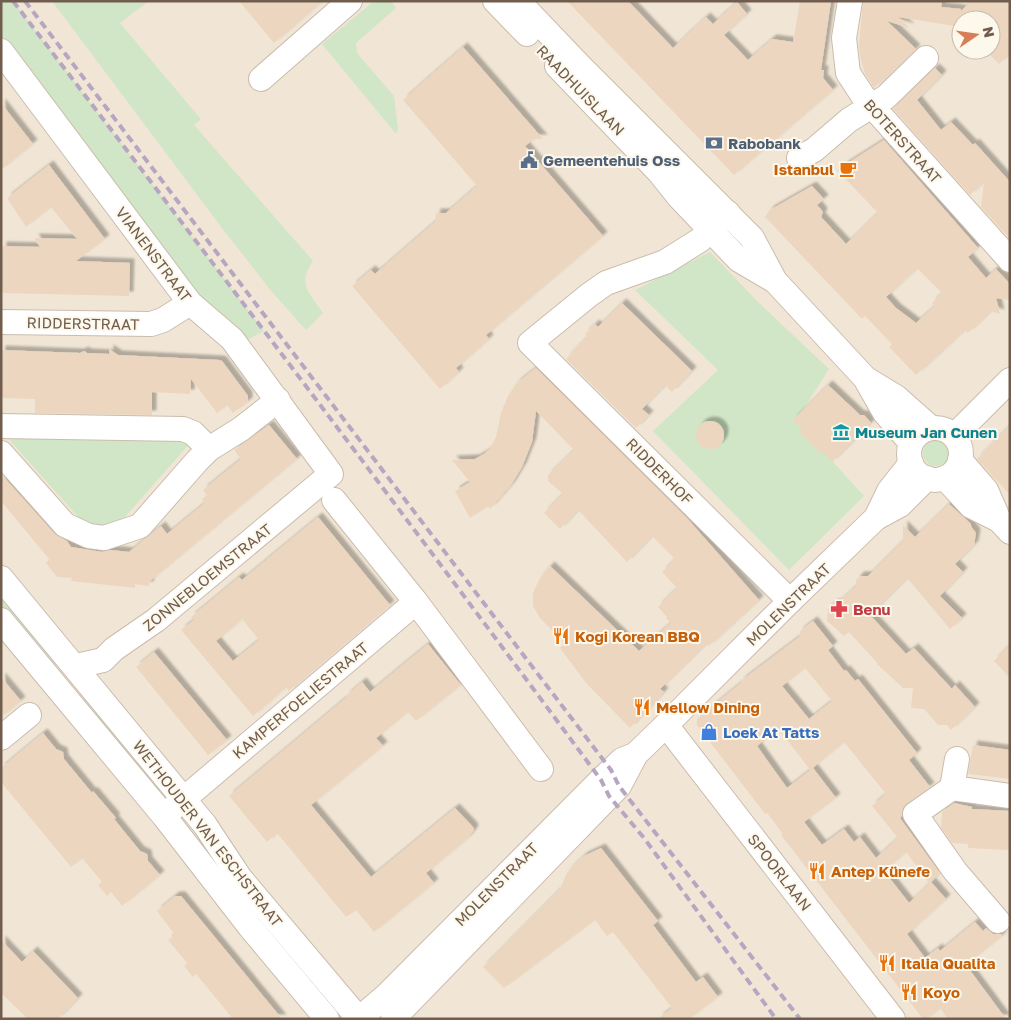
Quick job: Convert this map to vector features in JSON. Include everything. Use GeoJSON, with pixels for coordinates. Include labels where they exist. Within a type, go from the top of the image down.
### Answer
{"type":"FeatureCollection","features":[{"type":"Feature","properties":{"kind":"street"},"geometry":{"type":"LineString","coordinates":[[261,79],[350,1]]}},
{"type":"Feature","properties":{"kind":"street","name":"RAADHUISLAAN"},"geometry":{"type":"LineString","coordinates":[[495,1],[739,260],[774,281],[865,378],[885,413],[971,506],[1004,526]]}},
{"type":"Feature","properties":{"kind":"street","name":"RAADHUISLAAN"},"geometry":{"type":"LineString","coordinates":[[518,1],[580,66],[752,238],[774,281]]}},
{"type":"Feature","properties":{"kind":"street","name":"BOTERSTRAAT"},"geometry":{"type":"LineString","coordinates":[[850,1],[844,38],[848,73],[863,96],[1010,260]]}},
{"type":"Feature","properties":{"kind":"street","name":"VIANENSTRAAT"},"geometry":{"type":"LineString","coordinates":[[1,51],[190,303],[232,339],[331,474]]}},
{"type":"Feature","properties":{"kind":"street"},"geometry":{"type":"LineString","coordinates":[[799,158],[814,150],[849,120],[886,97],[926,58]]}},
{"type":"Feature","properties":{"kind":"street"},"geometry":{"type":"LineString","coordinates":[[711,231],[728,213]]}},
{"type":"Feature","properties":{"kind":"street","name":"RIDDERHOF"},"geometry":{"type":"LineString","coordinates":[[711,231],[665,262],[606,283],[530,342],[790,601]]}},
{"type":"Feature","properties":{"kind":"street","name":"RIDDERSTRAAT"},"geometry":{"type":"LineString","coordinates":[[1,322],[152,324],[163,320],[190,303]]}},
{"type":"Feature","properties":{"kind":"street","name":"RAADHUISLAAN"},"geometry":{"type":"LineString","coordinates":[[865,378],[896,397],[932,428]]}},
{"type":"Feature","properties":{"kind":"street"},"geometry":{"type":"LineString","coordinates":[[955,435],[1010,380]]}},
{"type":"Feature","properties":{"kind":"street"},"geometry":{"type":"LineString","coordinates":[[1,453],[65,525],[89,536],[104,538],[140,526],[209,449],[278,400]]}},
{"type":"Feature","properties":{"kind":"street"},"geometry":{"type":"LineString","coordinates":[[1,426],[183,429],[193,433],[209,449]]}},
{"type":"Feature","properties":{"kind":"street"},"geometry":{"type":"LineString","coordinates":[[931,464],[960,447],[955,435],[944,430],[932,428]]}},
{"type":"Feature","properties":{"kind":"street","name":"MOLENSTRAAT"},"geometry":{"type":"LineString","coordinates":[[393,1019],[619,786],[636,754],[876,518],[889,492],[931,464],[916,436],[932,428]]}},
{"type":"Feature","properties":{"kind":"street","name":"ZONNEBLOEMSTRAAT"},"geometry":{"type":"LineString","coordinates":[[77,669],[81,666],[103,660],[114,649],[156,620],[331,474]]}},
{"type":"Feature","properties":{"kind":"street"},"geometry":{"type":"LineString","coordinates":[[334,500],[416,602],[541,769]]}},
{"type":"Feature","properties":{"kind":"street","name":"WETHOUDER VAN ESCHSTRAAT"},"geometry":{"type":"LineString","coordinates":[[1,578],[184,798],[205,825],[240,878],[359,1019]]}},
{"type":"Feature","properties":{"kind":"street","name":"KAMPERFOELIESTRAAT"},"geometry":{"type":"LineString","coordinates":[[164,816],[416,602]]}},
{"type":"Feature","properties":{"kind":"street","name":"WETHOUDER VAN ESCHSTRAAT"},"geometry":{"type":"LineString","coordinates":[[1,620],[164,816],[245,920],[327,1019]]}},
{"type":"Feature","properties":{"kind":"street"},"geometry":{"type":"LineString","coordinates":[[1,738],[29,715]]}},
{"type":"Feature","properties":{"kind":"street","name":"SPOORLAAN"},"geometry":{"type":"LineString","coordinates":[[666,725],[893,1019]]}},
{"type":"Feature","properties":{"kind":"street","name":"MOLENSTRAAT"},"geometry":{"type":"LineString","coordinates":[[359,1019],[386,996],[516,863],[611,770],[622,760],[636,754]]}},
{"type":"Feature","properties":{"kind":"street"},"geometry":{"type":"LineString","coordinates":[[952,788],[957,759]]}},
{"type":"Feature","properties":{"kind":"street"},"geometry":{"type":"LineString","coordinates":[[998,920],[955,871],[915,814],[952,788],[1010,796]]}},
{"type":"Feature","properties":{"kind":"shaded area"},"geometry":{"type":"Polygon","coordinates":[[[1,1],[1010,1],[1010,1019],[1,1019],[1,1]]]}},
{"type":"Feature","properties":{"kind":"green space"},"geometry":{"type":"Polygon","coordinates":[[[1,1],[13,1],[264,331],[247,340],[187,285],[1,41],[1,1]]]}},
{"type":"Feature","properties":{"kind":"green space"},"geometry":{"type":"Polygon","coordinates":[[[52,1],[149,1],[120,23],[201,119],[194,125],[313,261],[308,269],[305,282],[309,294],[323,313],[306,330],[272,292],[222,228],[52,1]]]}},
{"type":"Feature","properties":{"kind":"green space"},"geometry":{"type":"Polygon","coordinates":[[[374,1],[391,1],[396,8],[356,43],[357,53],[394,96],[398,129],[396,134],[322,44],[374,1]]]}},
{"type":"Feature","properties":{"kind":"green space"},"geometry":{"type":"Polygon","coordinates":[[[710,252],[758,302],[829,369],[796,421],[864,496],[789,570],[653,431],[718,370],[635,290],[710,252]]]}},
{"type":"Feature","properties":{"kind":"green space"},"geometry":{"type":"Polygon","coordinates":[[[182,432],[191,442],[117,526],[107,528],[80,519],[5,435],[182,432]]]}},
{"type":"Feature","properties":{"kind":"green space"},"geometry":{"type":"Polygon","coordinates":[[[936,440],[945,444],[949,453],[945,462],[936,466],[927,462],[923,453],[927,444],[936,440]]]}},
{"type":"Feature","properties":{"kind":"green space"},"geometry":{"type":"Polygon","coordinates":[[[1,584],[63,660],[51,670],[1,605],[1,584]]]}},
{"type":"Feature","properties":{"kind":"green space"},"geometry":{"type":"Polygon","coordinates":[[[90,693],[167,787],[165,796],[157,797],[78,703],[90,693]]]}},
{"type":"Feature","properties":{"kind":"building"},"geometry":{"type":"Polygon","coordinates":[[[239,1],[323,1],[274,43],[239,1]]]}},
{"type":"Feature","properties":{"kind":"building"},"geometry":{"type":"Polygon","coordinates":[[[567,1],[628,1],[673,48],[706,17],[713,24],[737,2],[747,14],[724,35],[748,60],[772,39],[793,42],[800,1],[831,1],[821,70],[824,70],[823,78],[833,90],[734,175],[567,1]]]}},
{"type":"Feature","properties":{"kind":"building"},"geometry":{"type":"Polygon","coordinates":[[[863,1],[942,1],[941,7],[961,9],[951,10],[951,25],[898,17],[910,28],[887,21],[916,49],[874,88],[865,74],[859,44],[863,1]]]}},
{"type":"Feature","properties":{"kind":"building"},"geometry":{"type":"Polygon","coordinates":[[[971,1],[1010,1],[1010,54],[999,64],[995,60],[1001,60],[1001,10],[962,10],[971,1]]]}},
{"type":"Feature","properties":{"kind":"building"},"geometry":{"type":"Polygon","coordinates":[[[463,47],[543,139],[534,139],[525,146],[603,236],[486,335],[489,339],[456,368],[459,372],[440,389],[352,286],[371,270],[375,274],[435,222],[436,213],[446,213],[477,186],[403,100],[463,47]]]}},
{"type":"Feature","properties":{"kind":"building"},"geometry":{"type":"Polygon","coordinates":[[[935,68],[942,75],[917,100],[941,130],[951,122],[973,145],[975,143],[1010,182],[1010,239],[981,207],[984,182],[970,195],[893,109],[935,68]]]}},
{"type":"Feature","properties":{"kind":"building"},"geometry":{"type":"Polygon","coordinates":[[[1,103],[33,144],[1,170],[1,103]]]}},
{"type":"Feature","properties":{"kind":"building"},"geometry":{"type":"Polygon","coordinates":[[[884,140],[978,248],[968,257],[986,278],[996,269],[1010,284],[1010,300],[996,298],[1000,314],[991,311],[968,333],[965,330],[916,375],[889,347],[892,344],[865,316],[862,319],[765,217],[770,210],[812,186],[824,199],[817,205],[823,212],[821,217],[846,244],[878,213],[837,170],[884,140]],[[917,268],[886,297],[896,308],[916,323],[935,306],[932,303],[942,293],[917,268]]]}},
{"type":"Feature","properties":{"kind":"building"},"geometry":{"type":"Polygon","coordinates":[[[49,165],[105,239],[76,261],[130,263],[129,296],[1,293],[2,246],[40,247],[34,238],[77,239],[51,207],[26,227],[7,198],[49,165]]]}},
{"type":"Feature","properties":{"kind":"building"},"geometry":{"type":"Polygon","coordinates":[[[622,303],[692,371],[672,392],[665,385],[642,409],[649,415],[636,428],[566,359],[587,337],[585,334],[595,324],[598,327],[622,303]]]}},
{"type":"Feature","properties":{"kind":"building"},"geometry":{"type":"Polygon","coordinates":[[[109,349],[118,355],[222,361],[248,396],[248,402],[233,413],[227,405],[217,413],[191,379],[190,394],[152,392],[152,415],[35,413],[35,399],[1,398],[1,350],[80,353],[84,351],[87,353],[109,354],[109,349]]]}},
{"type":"Feature","properties":{"kind":"building"},"geometry":{"type":"Polygon","coordinates":[[[536,368],[686,517],[759,600],[709,646],[706,644],[660,689],[664,692],[630,728],[586,683],[560,648],[565,643],[540,618],[533,606],[533,593],[540,578],[550,566],[639,651],[671,623],[658,607],[677,588],[662,572],[675,559],[652,536],[627,562],[578,510],[560,529],[544,513],[563,494],[548,481],[548,475],[574,450],[536,411],[532,442],[522,467],[511,485],[490,509],[488,506],[470,518],[455,491],[470,482],[452,460],[475,459],[490,449],[496,437],[501,413],[508,396],[517,383],[536,368]]]}},
{"type":"Feature","properties":{"kind":"building"},"geometry":{"type":"Polygon","coordinates":[[[828,385],[871,423],[832,462],[823,452],[821,454],[799,431],[802,429],[793,420],[828,385]]]}},
{"type":"Feature","properties":{"kind":"building"},"geometry":{"type":"Polygon","coordinates":[[[710,421],[720,425],[724,435],[720,445],[710,449],[700,445],[696,435],[700,425],[710,421]]]}},
{"type":"Feature","properties":{"kind":"building"},"geometry":{"type":"Polygon","coordinates":[[[269,425],[297,459],[150,581],[149,586],[135,584],[135,588],[71,581],[72,578],[57,577],[46,563],[49,559],[1,501],[1,474],[55,534],[67,541],[71,547],[102,552],[110,550],[129,552],[161,526],[167,534],[205,503],[202,499],[207,495],[203,490],[241,459],[234,450],[269,425]]]}},
{"type":"Feature","properties":{"kind":"building"},"geometry":{"type":"Polygon","coordinates":[[[1010,425],[1010,495],[977,459],[1010,425]]]}},
{"type":"Feature","properties":{"kind":"building"},"geometry":{"type":"Polygon","coordinates":[[[949,504],[970,523],[976,533],[974,545],[955,564],[963,572],[940,596],[962,618],[950,629],[907,578],[870,615],[906,654],[914,648],[952,689],[955,685],[975,707],[951,730],[947,725],[938,725],[924,709],[911,708],[913,688],[903,688],[877,664],[849,632],[844,636],[827,621],[828,609],[834,603],[837,604],[856,586],[856,580],[860,576],[868,576],[903,541],[903,525],[915,537],[949,504]]]}},
{"type":"Feature","properties":{"kind":"building"},"geometry":{"type":"Polygon","coordinates":[[[318,517],[390,605],[289,691],[286,687],[253,716],[181,630],[194,620],[191,617],[239,577],[242,580],[318,517]],[[242,619],[216,641],[233,661],[259,640],[242,619]]]}},
{"type":"Feature","properties":{"kind":"building"},"geometry":{"type":"Polygon","coordinates":[[[813,621],[833,646],[828,650],[844,671],[846,670],[855,681],[858,679],[917,753],[909,760],[930,787],[907,803],[903,808],[900,818],[940,873],[929,883],[906,852],[884,871],[909,903],[931,882],[946,899],[907,934],[925,958],[938,948],[940,951],[975,922],[983,931],[986,928],[993,934],[1001,934],[1002,936],[966,965],[1006,1019],[948,1019],[940,1008],[927,1019],[923,1019],[781,835],[783,834],[767,813],[765,814],[697,725],[697,719],[741,681],[799,637],[800,631],[813,621]],[[805,668],[782,686],[809,719],[832,701],[805,668]],[[778,728],[757,746],[787,788],[813,768],[836,798],[804,822],[822,845],[844,829],[854,842],[860,837],[876,858],[898,838],[872,806],[886,794],[844,742],[810,770],[778,728]]]}},
{"type":"Feature","properties":{"kind":"building"},"geometry":{"type":"Polygon","coordinates":[[[428,644],[461,685],[416,721],[408,712],[376,738],[383,746],[311,805],[371,877],[455,808],[473,827],[474,830],[468,838],[426,873],[434,883],[374,932],[356,910],[346,917],[277,833],[267,842],[229,796],[347,697],[362,682],[370,692],[428,644]]]}},
{"type":"Feature","properties":{"kind":"building"},"geometry":{"type":"Polygon","coordinates":[[[1010,645],[1010,678],[994,661],[1010,645]]]}},
{"type":"Feature","properties":{"kind":"building"},"geometry":{"type":"Polygon","coordinates":[[[154,652],[227,740],[208,755],[136,667],[154,652]]]}},
{"type":"Feature","properties":{"kind":"building"},"geometry":{"type":"Polygon","coordinates":[[[1,677],[21,701],[1,717],[1,677]]]}},
{"type":"Feature","properties":{"kind":"building"},"geometry":{"type":"Polygon","coordinates":[[[43,733],[56,749],[63,752],[64,759],[116,818],[114,819],[140,851],[147,854],[148,861],[160,875],[122,906],[111,892],[107,896],[98,885],[102,882],[82,858],[71,867],[1,782],[1,768],[43,733]]]}},
{"type":"Feature","properties":{"kind":"building"},"geometry":{"type":"Polygon","coordinates":[[[973,745],[1010,750],[1010,779],[968,774],[973,745]]]}},
{"type":"Feature","properties":{"kind":"building"},"geometry":{"type":"Polygon","coordinates":[[[954,803],[972,807],[972,809],[1010,811],[1010,850],[968,848],[968,844],[952,843],[941,828],[942,812],[954,803]]]}},
{"type":"Feature","properties":{"kind":"building"},"geometry":{"type":"Polygon","coordinates":[[[601,848],[658,921],[653,925],[696,982],[703,977],[718,997],[689,1019],[658,1019],[672,1008],[613,932],[607,936],[595,920],[504,988],[483,967],[560,889],[567,873],[573,866],[584,856],[601,848]]]}},
{"type":"Feature","properties":{"kind":"building"},"geometry":{"type":"Polygon","coordinates":[[[175,896],[181,896],[282,1019],[233,1019],[196,974],[193,977],[184,966],[187,963],[168,940],[175,935],[157,911],[175,896]]]}},
{"type":"Feature","properties":{"kind":"building"},"geometry":{"type":"Polygon","coordinates":[[[1,940],[22,962],[33,951],[78,998],[58,1019],[28,1019],[1,993],[1,940]]]}},
{"type":"Feature","properties":{"kind":"railway"},"geometry":{"type":"LineString","coordinates":[[13,1],[455,584],[601,780],[609,796],[644,838],[776,1019]]}},
{"type":"Feature","properties":{"kind":"railway"},"geometry":{"type":"LineString","coordinates":[[25,1],[611,770],[619,786],[800,1019]]}},
{"type":"Feature","properties":{"kind":"place","name":"Rabobank"},"geometry":{"type":"Point","coordinates":[714,143]}},
{"type":"Feature","properties":{"kind":"place","name":"Gemeentehuis Oss"},"geometry":{"type":"Point","coordinates":[529,160]}},
{"type":"Feature","properties":{"kind":"place","name":"Istanbul"},"geometry":{"type":"Point","coordinates":[848,169]}},
{"type":"Feature","properties":{"kind":"place","name":"Museum Jan Cunen"},"geometry":{"type":"Point","coordinates":[841,432]}},
{"type":"Feature","properties":{"kind":"place","name":"Benu"},"geometry":{"type":"Point","coordinates":[839,609]}},
{"type":"Feature","properties":{"kind":"place","name":"Kogi Korean BBQ"},"geometry":{"type":"Point","coordinates":[561,636]}},
{"type":"Feature","properties":{"kind":"place","name":"Mellow Dining"},"geometry":{"type":"Point","coordinates":[642,707]}},
{"type":"Feature","properties":{"kind":"place","name":"Loek At Tatts"},"geometry":{"type":"Point","coordinates":[709,732]}},
{"type":"Feature","properties":{"kind":"place","name":"Antep Künefe"},"geometry":{"type":"Point","coordinates":[817,871]}},
{"type":"Feature","properties":{"kind":"place","name":"Italia Qualita"},"geometry":{"type":"Point","coordinates":[887,963]}},
{"type":"Feature","properties":{"kind":"place","name":"Koyo"},"geometry":{"type":"Point","coordinates":[909,992]}}]}
